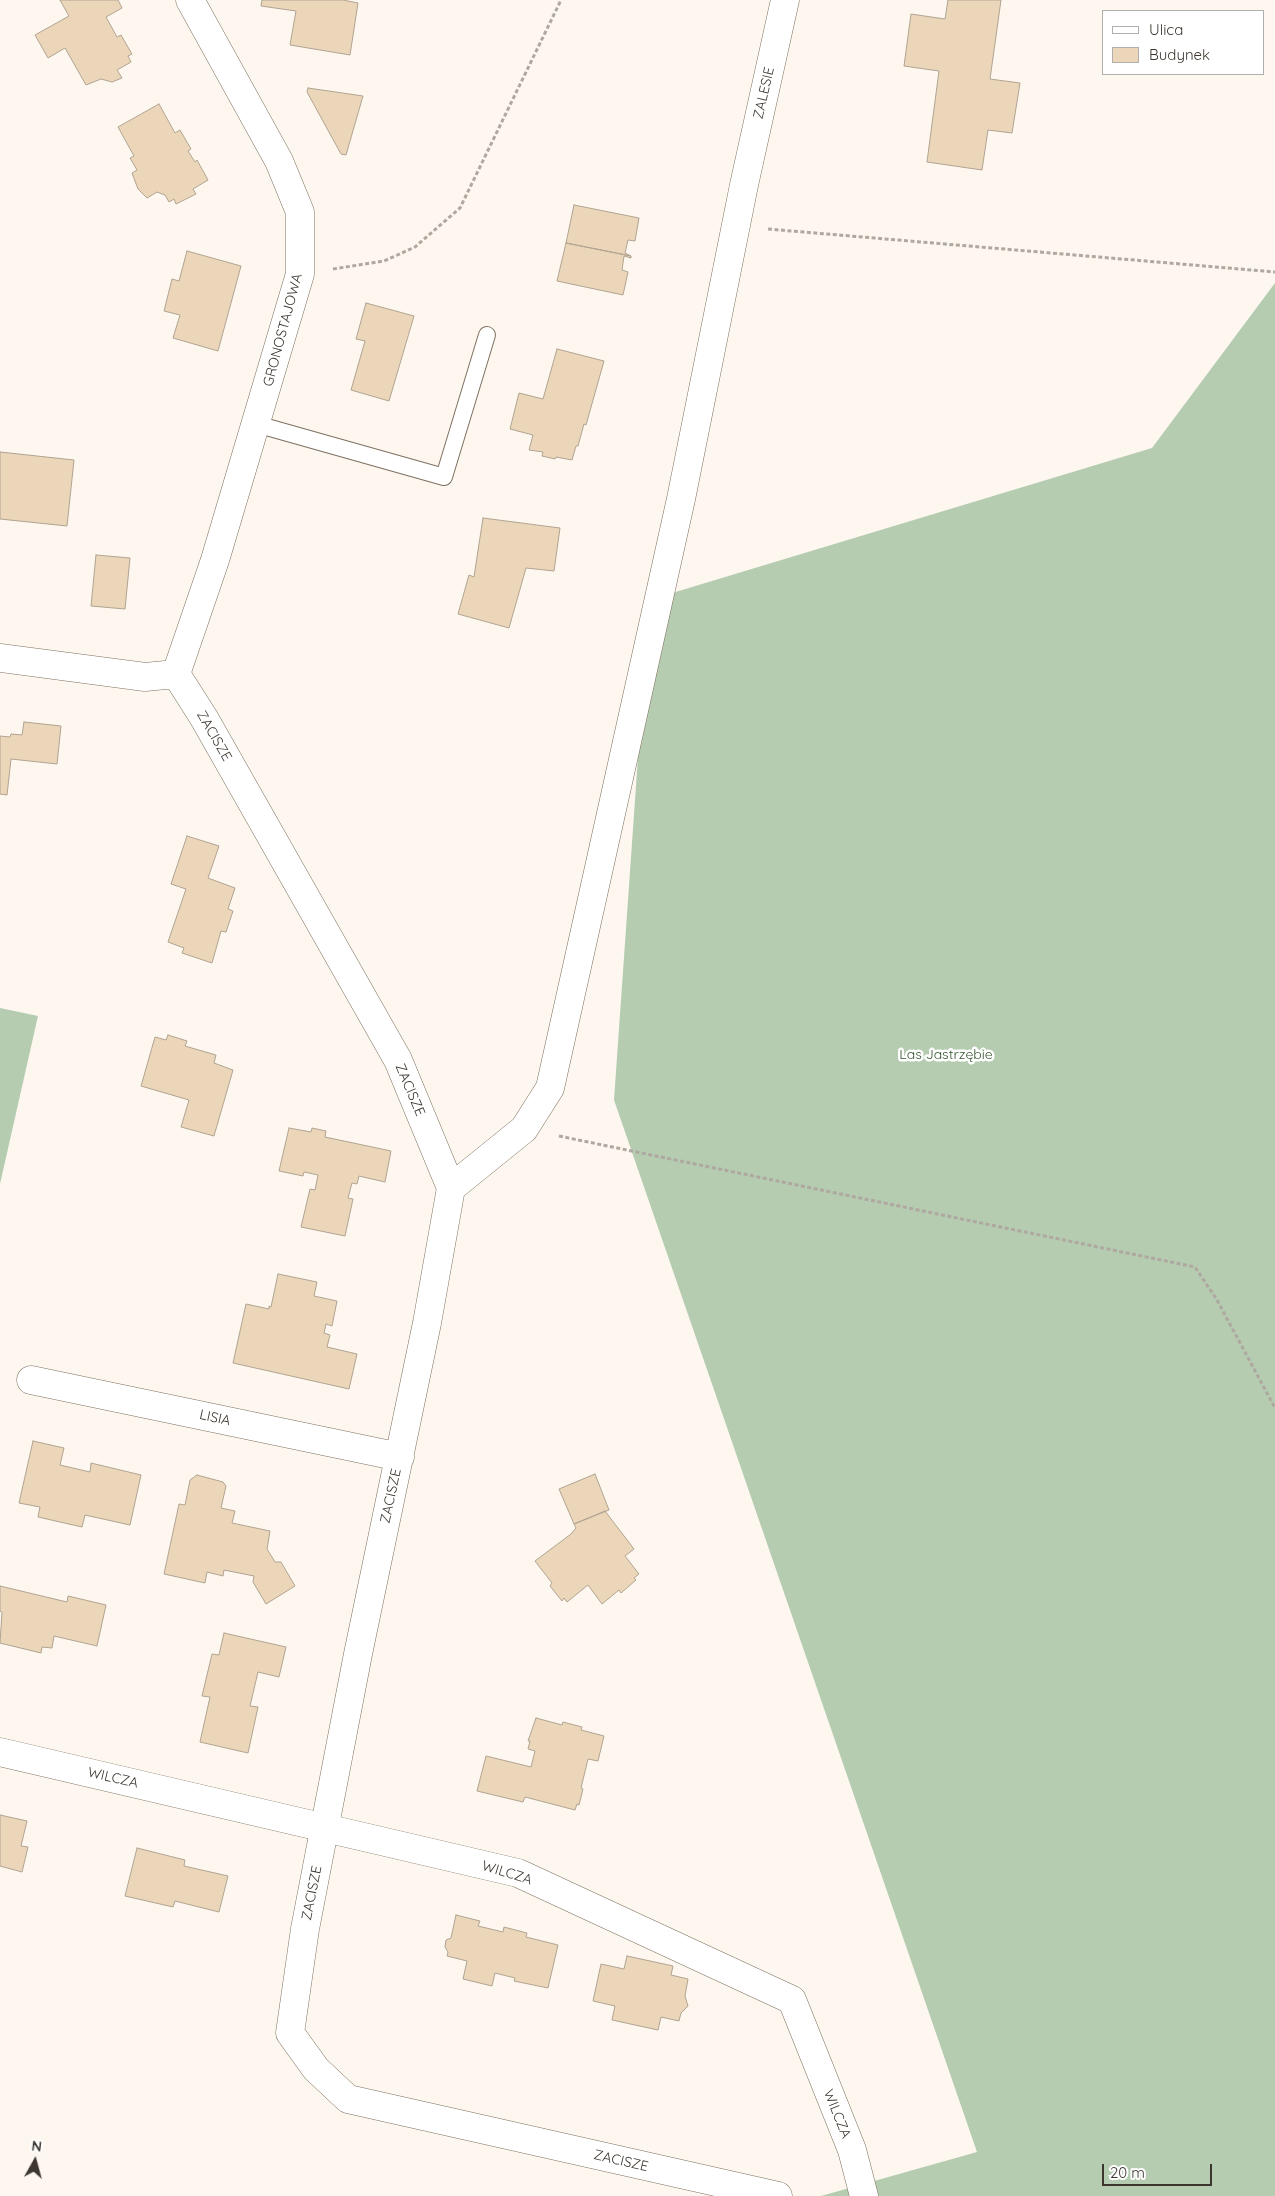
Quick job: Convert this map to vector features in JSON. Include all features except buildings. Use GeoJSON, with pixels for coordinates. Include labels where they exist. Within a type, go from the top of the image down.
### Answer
{"type":"FeatureCollection","features":[{"type":"Feature","properties":{"kind":"street","name":"GRONOSTAJOWA"},"geometry":{"type":"LineString","coordinates":[[176,674],[215,560],[300,274],[300,212],[279,161],[190,0]]}},
{"type":"Feature","properties":{"kind":"street","name":"ZALESIE"},"geometry":{"type":"LineString","coordinates":[[451,1188],[524,1128],[550,1088],[679,508],[735,226],[785,0]]}},
{"type":"Feature","properties":{"kind":"street"},"geometry":{"type":"LineString","coordinates":[[0,658],[145,677],[176,674]]}},
{"type":"Feature","properties":{"kind":"street","name":"ZACISZE"},"geometry":{"type":"LineString","coordinates":[[176,674],[204,718],[398,1060],[451,1188],[427,1323],[305,1929],[290,2033],[316,2069],[348,2099],[778,2196]]}},
{"type":"Feature","properties":{"kind":"street","name":"LISIA"},"geometry":{"type":"LineString","coordinates":[[31,1380],[400,1457]]}},
{"type":"Feature","properties":{"kind":"street","name":"WILCZA"},"geometry":{"type":"LineString","coordinates":[[0,1752],[518,1873],[792,2000],[852,2150],[864,2196]]}},
{"type":"Feature","properties":{"kind":"lane"},"geometry":{"type":"LineString","coordinates":[[256,424],[444,477],[486,334]]}},
{"type":"Feature","properties":{"kind":"path"},"geometry":{"type":"LineString","coordinates":[[300,274],[384,261],[415,247],[460,208],[561,0]]}},
{"type":"Feature","properties":{"kind":"path"},"geometry":{"type":"LineString","coordinates":[[735,226],[1275,272]]}},
{"type":"Feature","properties":{"kind":"path"},"geometry":{"type":"LineString","coordinates":[[524,1128],[1195,1267],[1217,1300],[1275,1408]]}},
{"type":"Feature","properties":{"kind":"green space","name":"Las Jastrzębie"},"geometry":{"type":"Polygon","coordinates":[[[1275,283],[1275,2196],[821,2196],[977,2152],[614,1100],[649,600],[1152,448],[1275,283]]]}},
{"type":"Feature","properties":{"kind":"green space"},"geometry":{"type":"Polygon","coordinates":[[[0,1008],[38,1016],[0,1184],[0,1008]]]}}]}
